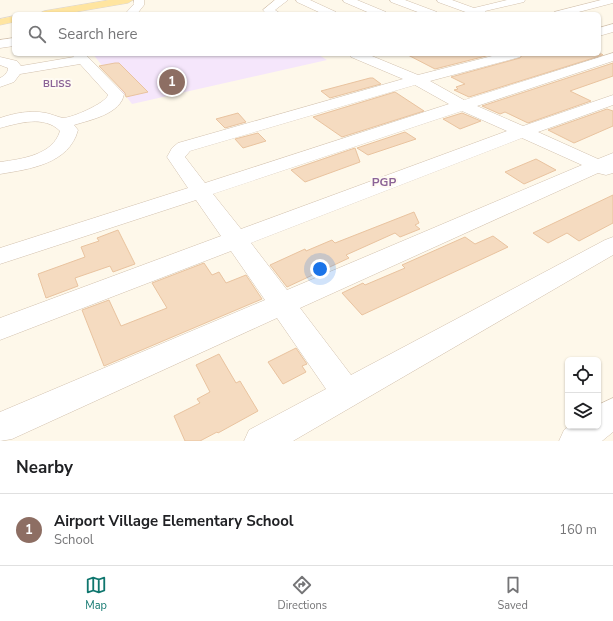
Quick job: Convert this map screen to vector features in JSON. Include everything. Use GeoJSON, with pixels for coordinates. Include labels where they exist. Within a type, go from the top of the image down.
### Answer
{"type":"FeatureCollection","features":[{"type":"Feature","properties":{"kind":"main road"},"geometry":{"type":"LineString","coordinates":[[56,12],[128,0]]}},
{"type":"Feature","properties":{"kind":"street"},"geometry":{"type":"LineString","coordinates":[[133,12],[139,5],[139,0]]}},
{"type":"Feature","properties":{"kind":"street"},"geometry":{"type":"LineString","coordinates":[[272,12],[268,10],[283,0]]}},
{"type":"Feature","properties":{"kind":"street"},"geometry":{"type":"LineString","coordinates":[[301,0],[328,12]]}},
{"type":"Feature","properties":{"kind":"street"},"geometry":{"type":"LineString","coordinates":[[348,0],[377,12]]}},
{"type":"Feature","properties":{"kind":"street"},"geometry":{"type":"LineString","coordinates":[[395,0],[428,12]]}},
{"type":"Feature","properties":{"kind":"street"},"geometry":{"type":"LineString","coordinates":[[442,0],[477,12],[520,0]]}},
{"type":"Feature","properties":{"kind":"street"},"geometry":{"type":"LineString","coordinates":[[566,12],[613,0]]}},
{"type":"Feature","properties":{"kind":"street"},"geometry":{"type":"LineString","coordinates":[[601,31],[613,28]]}},
{"type":"Feature","properties":{"kind":"street"},"geometry":{"type":"LineString","coordinates":[[0,44],[12,42]]}},
{"type":"Feature","properties":{"kind":"street"},"geometry":{"type":"LineString","coordinates":[[601,50],[613,54]]}},
{"type":"Feature","properties":{"kind":"street"},"geometry":{"type":"LineString","coordinates":[[361,56],[417,80],[462,105],[522,132],[608,166]]}},
{"type":"Feature","properties":{"kind":"street"},"geometry":{"type":"LineString","coordinates":[[370,60],[391,56]]}},
{"type":"Feature","properties":{"kind":"street"},"geometry":{"type":"LineString","coordinates":[[347,394],[176,156],[184,147],[417,80],[507,56]]}},
{"type":"Feature","properties":{"kind":"street"},"geometry":{"type":"LineString","coordinates":[[0,83],[9,79],[15,71],[80,57],[116,94],[116,98],[113,103],[106,107],[64,123]]}},
{"type":"Feature","properties":{"kind":"street"},"geometry":{"type":"LineString","coordinates":[[0,256],[613,57]]}},
{"type":"Feature","properties":{"kind":"street"},"geometry":{"type":"LineString","coordinates":[[0,61],[12,64],[15,67],[15,71]]}},
{"type":"Feature","properties":{"kind":"street"},"geometry":{"type":"LineString","coordinates":[[0,329],[522,132],[613,100]]}},
{"type":"Feature","properties":{"kind":"street"},"geometry":{"type":"LineString","coordinates":[[0,106],[3,122],[23,118],[40,117],[54,119],[64,123],[69,130],[68,137],[56,150],[34,161],[0,168]]}},
{"type":"Feature","properties":{"kind":"street"},"geometry":{"type":"LineString","coordinates":[[0,428],[282,303],[608,166]]}},
{"type":"Feature","properties":{"kind":"street"},"geometry":{"type":"LineString","coordinates":[[262,441],[613,246]]}},
{"type":"Feature","properties":{"kind":"street"},"geometry":{"type":"LineString","coordinates":[[591,433],[613,413]]}},
{"type":"Feature","properties":{"kind":"shaded area"},"geometry":{"type":"Polygon","coordinates":[[[95,56],[320,56],[327,60],[132,104],[95,56]]]}},
{"type":"Feature","properties":{"kind":"building"},"geometry":{"type":"Polygon","coordinates":[[[410,56],[486,56],[435,69],[410,56]]]}},
{"type":"Feature","properties":{"kind":"building"},"geometry":{"type":"Polygon","coordinates":[[[522,56],[600,56],[469,97],[454,90],[458,89],[456,87],[465,84],[451,77],[520,58],[522,56]]]}},
{"type":"Feature","properties":{"kind":"building"},"geometry":{"type":"Polygon","coordinates":[[[119,63],[148,92],[126,97],[125,93],[99,66],[119,63]]]}},
{"type":"Feature","properties":{"kind":"building"},"geometry":{"type":"Polygon","coordinates":[[[613,63],[613,76],[570,91],[591,101],[528,123],[505,112],[500,114],[482,106],[613,63]]]}},
{"type":"Feature","properties":{"kind":"building"},"geometry":{"type":"Polygon","coordinates":[[[373,78],[381,84],[330,98],[321,91],[373,78]]]}},
{"type":"Feature","properties":{"kind":"building"},"geometry":{"type":"Polygon","coordinates":[[[395,92],[424,111],[342,137],[313,117],[395,92]]]}},
{"type":"Feature","properties":{"kind":"building"},"geometry":{"type":"Polygon","coordinates":[[[607,109],[613,111],[613,126],[574,143],[548,130],[607,109]]]}},
{"type":"Feature","properties":{"kind":"building"},"geometry":{"type":"Polygon","coordinates":[[[238,113],[246,122],[225,128],[216,119],[238,113]]]}},
{"type":"Feature","properties":{"kind":"building"},"geometry":{"type":"Polygon","coordinates":[[[462,113],[481,121],[460,129],[443,119],[462,113]]]}},
{"type":"Feature","properties":{"kind":"building"},"geometry":{"type":"Polygon","coordinates":[[[405,132],[416,139],[368,155],[357,148],[405,132]]]}},
{"type":"Feature","properties":{"kind":"building"},"geometry":{"type":"Polygon","coordinates":[[[258,133],[266,141],[243,148],[235,139],[258,133]]]}},
{"type":"Feature","properties":{"kind":"building"},"geometry":{"type":"Polygon","coordinates":[[[355,148],[360,162],[305,182],[291,170],[355,148]]]}},
{"type":"Feature","properties":{"kind":"building"},"geometry":{"type":"Polygon","coordinates":[[[536,159],[556,170],[524,184],[505,172],[536,159]]]}},
{"type":"Feature","properties":{"kind":"building"},"geometry":{"type":"Polygon","coordinates":[[[613,195],[613,223],[579,241],[567,233],[548,243],[533,233],[613,195]]]}},
{"type":"Feature","properties":{"kind":"building"},"geometry":{"type":"Polygon","coordinates":[[[414,212],[419,223],[415,225],[420,229],[400,237],[395,233],[346,255],[349,258],[287,287],[270,265],[305,249],[306,251],[332,240],[335,243],[414,212]]]}},
{"type":"Feature","properties":{"kind":"building"},"geometry":{"type":"Polygon","coordinates":[[[118,230],[135,264],[113,272],[110,266],[75,278],[78,286],[46,298],[38,274],[85,257],[81,247],[99,241],[97,238],[118,230]]]}},
{"type":"Feature","properties":{"kind":"building"},"geometry":{"type":"Polygon","coordinates":[[[493,236],[508,247],[362,315],[342,293],[363,283],[365,285],[405,268],[402,265],[465,237],[475,244],[493,236]]]}},
{"type":"Feature","properties":{"kind":"building"},"geometry":{"type":"Polygon","coordinates":[[[204,263],[212,275],[219,272],[226,283],[246,275],[262,299],[104,366],[82,310],[109,300],[121,326],[167,308],[152,283],[204,263]]]}},
{"type":"Feature","properties":{"kind":"building"},"geometry":{"type":"Polygon","coordinates":[[[296,348],[307,364],[302,366],[306,372],[283,384],[268,362],[296,348]]]}},
{"type":"Feature","properties":{"kind":"building"},"geometry":{"type":"Polygon","coordinates":[[[219,354],[236,383],[240,381],[258,411],[200,441],[185,441],[174,416],[200,403],[197,399],[210,392],[196,365],[219,354]]]}},
{"type":"Feature","properties":{"kind":"place","name":"Airport Village Elementary School"},"geometry":{"type":"Point","coordinates":[172,82]}},
{"type":"Feature","properties":{"kind":"district","name":"BLISS"},"geometry":{"type":"Point","coordinates":[57,84]}},
{"type":"Feature","properties":{"kind":"district","name":"PGP"},"geometry":{"type":"Point","coordinates":[384,182]}}]}
